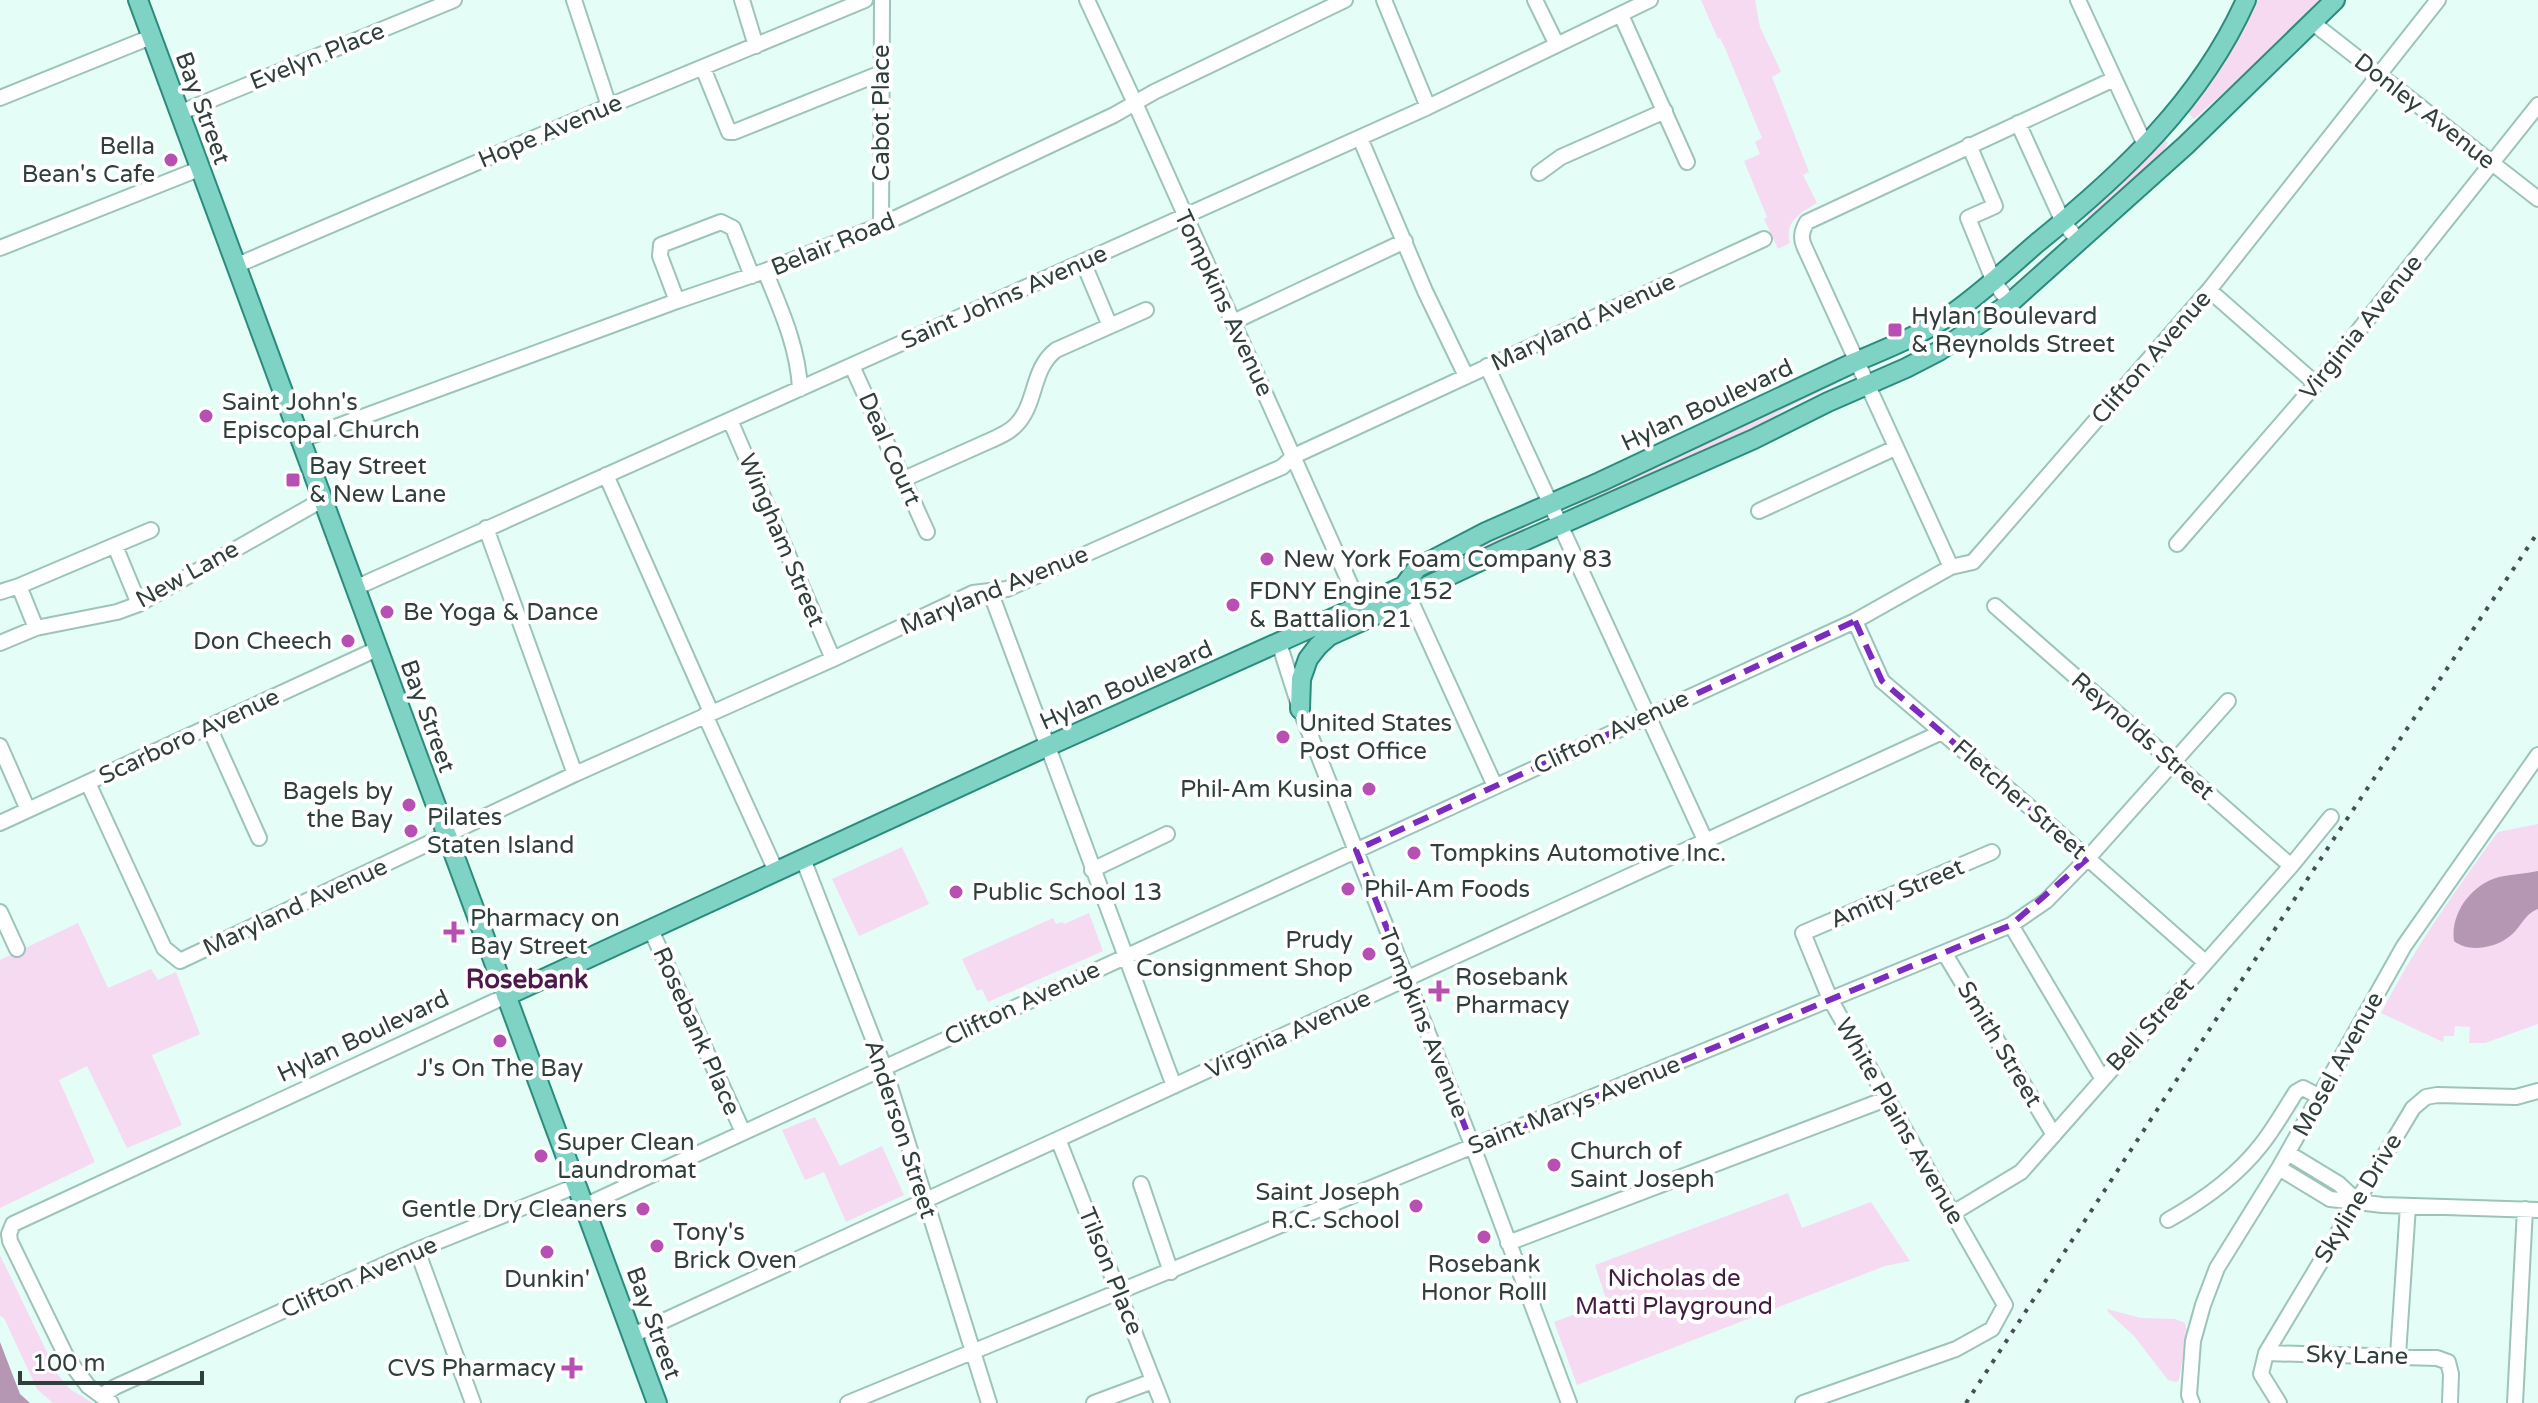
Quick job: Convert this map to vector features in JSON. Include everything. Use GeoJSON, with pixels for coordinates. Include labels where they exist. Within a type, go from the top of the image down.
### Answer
{"type":"FeatureCollection","features":[{"type":"Feature","properties":{"kind":"main road","name":"Bay Street"},"geometry":{"type":"LineString","coordinates":[[138,0],[657,1403]]}},
{"type":"Feature","properties":{"kind":"main road","name":"Hylan Boulevard"},"geometry":{"type":"LineString","coordinates":[[1406,591],[1417,568],[1486,532],[1886,350],[1934,325],[1994,282],[2146,147],[2198,81],[2233,28],[2246,0]]}},
{"type":"Feature","properties":{"kind":"main road","name":"Hylan Boulevard"},"geometry":{"type":"LineString","coordinates":[[506,996],[1046,747],[1360,606],[1406,591],[1754,439],[1939,351],[2010,303],[2186,145],[2335,0]]}},
{"type":"Feature","properties":{"kind":"main road"},"geometry":{"type":"LineString","coordinates":[[1300,709],[1301,679],[1308,659],[1318,646],[1329,636],[1380,613],[1406,591]]}},
{"type":"Feature","properties":{"kind":"street","name":"Evelyn Place"},"geometry":{"type":"LineString","coordinates":[[179,113],[454,0]]}},
{"type":"Feature","properties":{"kind":"street"},"geometry":{"type":"LineString","coordinates":[[574,0],[609,106]]}},
{"type":"Feature","properties":{"kind":"street"},"geometry":{"type":"LineString","coordinates":[[742,0],[756,46]]}},
{"type":"Feature","properties":{"kind":"street","name":"Hope Avenue"},"geometry":{"type":"LineString","coordinates":[[235,266],[865,0]]}},
{"type":"Feature","properties":{"kind":"street","name":"Cabot Place"},"geometry":{"type":"LineString","coordinates":[[881,225],[882,0]]}},
{"type":"Feature","properties":{"kind":"street","name":"Tompkins Avenue"},"geometry":{"type":"LineString","coordinates":[[1087,0],[1360,606]]}},
{"type":"Feature","properties":{"kind":"street","name":"Belair Road"},"geometry":{"type":"LineString","coordinates":[[300,440],[758,274],[881,225],[1114,115],[1345,0]]}},
{"type":"Feature","properties":{"kind":"street"},"geometry":{"type":"LineString","coordinates":[[1384,0],[1428,107]]}},
{"type":"Feature","properties":{"kind":"street"},"geometry":{"type":"LineString","coordinates":[[1535,0],[1557,45]]}},
{"type":"Feature","properties":{"kind":"street","name":"Saint Johns Avenue"},"geometry":{"type":"LineString","coordinates":[[355,588],[1360,138],[1650,0]]}},
{"type":"Feature","properties":{"kind":"street"},"geometry":{"type":"LineString","coordinates":[[2078,0],[2146,147]]}},
{"type":"Feature","properties":{"kind":"street","name":"Clifton Avenue"},"geometry":{"type":"LineString","coordinates":[[584,1206],[1855,621],[1951,567],[1973,562],[2209,290],[2438,0]]}},
{"type":"Feature","properties":{"kind":"street"},"geometry":{"type":"LineString","coordinates":[[1621,15],[1687,162]]}},
{"type":"Feature","properties":{"kind":"street","name":"Donley Avenue"},"geometry":{"type":"LineString","coordinates":[[2313,23],[2538,199]]}},
{"type":"Feature","properties":{"kind":"street"},"geometry":{"type":"LineString","coordinates":[[0,98],[151,37]]}},
{"type":"Feature","properties":{"kind":"street"},"geometry":{"type":"LineString","coordinates":[[703,68],[729,132],[881,73]]}},
{"type":"Feature","properties":{"kind":"street"},"geometry":{"type":"LineString","coordinates":[[1951,567],[1865,385],[1801,235],[1807,222],[2114,79]]}},
{"type":"Feature","properties":{"kind":"street","name":"Virginia Avenue"},"geometry":{"type":"LineString","coordinates":[[2177,544],[2316,384],[2538,105]]}},
{"type":"Feature","properties":{"kind":"street"},"geometry":{"type":"LineString","coordinates":[[1539,173],[1561,157],[1665,111]]}},
{"type":"Feature","properties":{"kind":"street"},"geometry":{"type":"LineString","coordinates":[[2018,123],[2063,222],[2079,241]]}},
{"type":"Feature","properties":{"kind":"street"},"geometry":{"type":"LineString","coordinates":[[1360,138],[1425,291],[1466,376]]}},
{"type":"Feature","properties":{"kind":"street"},"geometry":{"type":"LineString","coordinates":[[1969,145],[1995,206],[1968,218],[1994,282],[2010,303]]}},
{"type":"Feature","properties":{"kind":"street"},"geometry":{"type":"LineString","coordinates":[[0,248],[199,169]]}},
{"type":"Feature","properties":{"kind":"street"},"geometry":{"type":"LineString","coordinates":[[677,301],[660,256],[661,245],[721,222],[733,228],[793,347],[800,389]]}},
{"type":"Feature","properties":{"kind":"street","name":"Maryland Avenue"},"geometry":{"type":"LineString","coordinates":[[88,783],[164,948],[180,961],[575,774],[973,593],[1007,589],[1282,467],[1294,456],[1764,239]]}},
{"type":"Feature","properties":{"kind":"street"},"geometry":{"type":"LineString","coordinates":[[1233,322],[1405,241]]}},
{"type":"Feature","properties":{"kind":"street"},"geometry":{"type":"LineString","coordinates":[[1083,262],[1110,326]]}},
{"type":"Feature","properties":{"kind":"street"},"geometry":{"type":"LineString","coordinates":[[2209,290],[2316,384]]}},
{"type":"Feature","properties":{"kind":"street"},"geometry":{"type":"LineString","coordinates":[[904,479],[1016,426],[1048,356],[1146,310]]}},
{"type":"Feature","properties":{"kind":"street","name":"Deal Court"},"geometry":{"type":"LineString","coordinates":[[852,366],[927,532]]}},
{"type":"Feature","properties":{"kind":"street"},"geometry":{"type":"LineString","coordinates":[[1487,366],[1706,842]]}},
{"type":"Feature","properties":{"kind":"street","name":"Wingham Street"},"geometry":{"type":"LineString","coordinates":[[730,420],[833,659]]}},
{"type":"Feature","properties":{"kind":"street"},"geometry":{"type":"LineString","coordinates":[[1759,511],[1895,448]]}},
{"type":"Feature","properties":{"kind":"street"},"geometry":{"type":"LineString","coordinates":[[606,475],[776,871]]}},
{"type":"Feature","properties":{"kind":"street","name":"New Lane"},"geometry":{"type":"LineString","coordinates":[[0,643],[36,628],[117,612],[139,604],[322,500]]}},
{"type":"Feature","properties":{"kind":"street"},"geometry":{"type":"LineString","coordinates":[[486,528],[575,774]]}},
{"type":"Feature","properties":{"kind":"street"},"geometry":{"type":"LineString","coordinates":[[0,592],[151,530]]}},
{"type":"Feature","properties":{"kind":"street"},"geometry":{"type":"LineString","coordinates":[[115,546],[139,604]]}},
{"type":"Feature","properties":{"kind":"street"},"geometry":{"type":"LineString","coordinates":[[19,586],[36,628]]}},
{"type":"Feature","properties":{"kind":"street"},"geometry":{"type":"LineString","coordinates":[[990,591],[1174,1086]]}},
{"type":"Feature","properties":{"kind":"street"},"geometry":{"type":"LineString","coordinates":[[1406,591],[1495,786]]}},
{"type":"Feature","properties":{"kind":"street","name":"Reynolds Street"},"geometry":{"type":"LineString","coordinates":[[1995,606],[2291,866]]}},
{"type":"Feature","properties":{"kind":"street","name":"Fletcher Street"},"geometry":{"type":"LineString","coordinates":[[1855,621],[1882,681],[2205,962]]}},
{"type":"Feature","properties":{"kind":"street","name":"Tompkins Avenue"},"geometry":{"type":"LineString","coordinates":[[1279,643],[1300,709],[1473,1147],[1569,1403]]}},
{"type":"Feature","properties":{"kind":"street","name":"Scarboro Avenue"},"geometry":{"type":"LineString","coordinates":[[0,823],[377,649]]}},
{"type":"Feature","properties":{"kind":"street","name":"Saint Marys Avenue"},"geometry":{"type":"LineString","coordinates":[[848,1403],[2011,925],[2046,901],[2088,858],[2228,701]]}},
{"type":"Feature","properties":{"kind":"street"},"geometry":{"type":"LineString","coordinates":[[209,727],[259,838]]}},
{"type":"Feature","properties":{"kind":"street","name":"Virginia Avenue"},"geometry":{"type":"LineString","coordinates":[[633,1335],[1942,732]]}},
{"type":"Feature","properties":{"kind":"street"},"geometry":{"type":"LineString","coordinates":[[0,746],[28,810]]}},
{"type":"Feature","properties":{"kind":"street","name":"Mosel Avenue"},"geometry":{"type":"LineString","coordinates":[[2190,1399],[2193,1341],[2217,1268],[2288,1153],[2404,946],[2538,755]]}},
{"type":"Feature","properties":{"kind":"street","name":"Bell Street"},"geometry":{"type":"LineString","coordinates":[[1953,1213],[2021,1172],[2331,817]]}},
{"type":"Feature","properties":{"kind":"street"},"geometry":{"type":"LineString","coordinates":[[1092,870],[1167,834]]}},
{"type":"Feature","properties":{"kind":"street","name":"Amity Street"},"geometry":{"type":"LineString","coordinates":[[1803,933],[1992,852]]}},
{"type":"Feature","properties":{"kind":"street","name":"Anderson Street"},"geometry":{"type":"LineString","coordinates":[[803,859],[884,1067],[989,1403]]}},
{"type":"Feature","properties":{"kind":"street"},"geometry":{"type":"LineString","coordinates":[[0,912],[17,949]]}},
{"type":"Feature","properties":{"kind":"street"},"geometry":{"type":"LineString","coordinates":[[2011,925],[2102,1078]]}},
{"type":"Feature","properties":{"kind":"street","name":"Rosebank Place"},"geometry":{"type":"LineString","coordinates":[[651,930],[743,1132]]}},
{"type":"Feature","properties":{"kind":"street","name":"White Plains Avenue"},"geometry":{"type":"LineString","coordinates":[[1803,933],[1830,999],[2005,1305],[1992,1329],[1956,1349],[1803,1403]]}},
{"type":"Feature","properties":{"kind":"street","name":"Smith Street"},"geometry":{"type":"LineString","coordinates":[[1945,954],[2054,1135]]}},
{"type":"Feature","properties":{"kind":"street","name":"Hylan Boulevard"},"geometry":{"type":"LineString","coordinates":[[106,1399],[79,1376],[57,1340],[10,1241],[13,1224],[506,996]]}},
{"type":"Feature","properties":{"kind":"street"},"geometry":{"type":"LineString","coordinates":[[2168,1220],[2205,1199],[2236,1172],[2262,1144],[2296,1092],[2303,1088],[2320,1097]]}},
{"type":"Feature","properties":{"kind":"street","name":"Skyline Drive"},"geometry":{"type":"LineString","coordinates":[[2266,1353],[2413,1108],[2426,1097],[2437,1095],[2516,1097],[2538,1091]]}},
{"type":"Feature","properties":{"kind":"street"},"geometry":{"type":"LineString","coordinates":[[1508,1243],[1886,1099]]}},
{"type":"Feature","properties":{"kind":"street","name":"Tilson Place"},"geometry":{"type":"LineString","coordinates":[[1058,1139],[1162,1403]]}},
{"type":"Feature","properties":{"kind":"street"},"geometry":{"type":"LineString","coordinates":[[2288,1153],[2339,1184],[2358,1202]]}},
{"type":"Feature","properties":{"kind":"street"},"geometry":{"type":"LineString","coordinates":[[2279,1168],[2330,1199],[2408,1206],[2531,1209],[2515,1403]]}},
{"type":"Feature","properties":{"kind":"street"},"geometry":{"type":"LineString","coordinates":[[1141,1184],[1171,1272]]}},
{"type":"Feature","properties":{"kind":"street","name":"Clifton Avenue"},"geometry":{"type":"LineString","coordinates":[[106,1399],[115,1387],[417,1250],[576,1186]]}},
{"type":"Feature","properties":{"kind":"street"},"geometry":{"type":"LineString","coordinates":[[2398,1355],[2408,1206]]}},
{"type":"Feature","properties":{"kind":"street"},"geometry":{"type":"LineString","coordinates":[[417,1250],[473,1403]]}},
{"type":"Feature","properties":{"kind":"street"},"geometry":{"type":"LineString","coordinates":[[2266,1353],[2261,1374],[2279,1403]]}},
{"type":"Feature","properties":{"kind":"street","name":"Sky Lane"},"geometry":{"type":"LineString","coordinates":[[2266,1353],[2437,1358],[2448,1362],[2451,1374],[2450,1403]]}},
{"type":"Feature","properties":{"kind":"street"},"geometry":{"type":"LineString","coordinates":[[1094,1403],[1153,1381]]}},
{"type":"Feature","properties":{"kind":"highlighted area"},"geometry":{"type":"Polygon","coordinates":[[[1855,621],[1882,681],[2088,858],[2011,925],[1473,1147],[1356,850],[1855,621]]]}},
{"type":"Feature","properties":{"kind":"green space"},"geometry":{"type":"Polygon","coordinates":[[[1701,0],[1755,0],[1760,27],[1781,72],[1772,77],[1809,172],[1803,175],[1817,203],[1795,219],[1789,229],[1790,243],[1778,249],[1744,161],[1760,154],[1755,142],[1762,138],[1725,48],[1701,0]]]}},
{"type":"Feature","properties":{"kind":"green space"},"geometry":{"type":"Polygon","coordinates":[[[2252,0],[2319,0],[2249,70],[2194,119],[2188,113],[2222,62],[2252,0]]]}},
{"type":"Feature","properties":{"kind":"green space"},"geometry":{"type":"Polygon","coordinates":[[[2165,140],[2168,143],[2158,158],[2090,219],[2082,213],[2165,140]]]}},
{"type":"Feature","properties":{"kind":"green space"},"geometry":{"type":"Polygon","coordinates":[[[1836,380],[1837,384],[1760,425],[1578,508],[1576,505],[1624,479],[1836,380]]]}},
{"type":"Feature","properties":{"kind":"green space"},"geometry":{"type":"Polygon","coordinates":[[[1530,521],[1531,525],[1429,576],[1427,572],[1530,521]]]}},
{"type":"Feature","properties":{"kind":"green space"},"geometry":{"type":"Polygon","coordinates":[[[2538,824],[2538,1024],[2485,1043],[2469,1043],[2470,1027],[2455,1026],[2454,1036],[2444,1036],[2443,1042],[2381,1013],[2421,943],[2498,832],[2538,824]]]}},
{"type":"Feature","properties":{"kind":"green space"},"geometry":{"type":"Polygon","coordinates":[[[902,847],[929,904],[859,936],[832,879],[902,847]]]}},
{"type":"Feature","properties":{"kind":"green space"},"geometry":{"type":"Polygon","coordinates":[[[1089,913],[1103,951],[988,1002],[982,989],[977,991],[962,959],[1053,918],[1056,924],[1064,924],[1089,913]]]}},
{"type":"Feature","properties":{"kind":"green space"},"geometry":{"type":"Polygon","coordinates":[[[78,923],[108,988],[151,969],[158,980],[176,972],[200,1034],[152,1055],[182,1125],[127,1148],[87,1066],[59,1080],[95,1162],[0,1208],[0,960],[78,923]]]}},
{"type":"Feature","properties":{"kind":"green space"},"geometry":{"type":"Polygon","coordinates":[[[815,1117],[840,1166],[882,1146],[904,1195],[846,1222],[824,1172],[805,1180],[782,1130],[815,1117]]]}},
{"type":"Feature","properties":{"kind":"green space","name":"Nicholas de Matti Playground"},"geometry":{"type":"Polygon","coordinates":[[[1788,1193],[1802,1228],[1871,1202],[1910,1261],[1885,1266],[1577,1385],[1554,1322],[1607,1302],[1595,1265],[1788,1193]]]}},
{"type":"Feature","properties":{"kind":"green space"},"geometry":{"type":"Polygon","coordinates":[[[0,1255],[58,1375],[70,1389],[93,1403],[49,1403],[34,1392],[0,1320],[0,1255]]]}},
{"type":"Feature","properties":{"kind":"green space"},"geometry":{"type":"Polygon","coordinates":[[[2107,1309],[2141,1318],[2175,1319],[2185,1323],[2187,1332],[2179,1380],[2168,1380],[2134,1336],[2107,1309]]]}},
{"type":"Feature","properties":{"kind":"shaded area"},"geometry":{"type":"Polygon","coordinates":[[[2538,871],[2538,909],[2529,914],[2510,936],[2482,948],[2467,947],[2454,941],[2459,910],[2480,886],[2499,877],[2538,871]]]}},
{"type":"Feature","properties":{"kind":"shaded area"},"geometry":{"type":"Polygon","coordinates":[[[0,1320],[34,1392],[49,1403],[0,1403],[0,1320]]]}},
{"type":"Feature","properties":{"kind":"pier"},"geometry":{"type":"Polygon","coordinates":[[[0,1316],[4,1318],[37,1389],[53,1403],[30,1403],[20,1394],[0,1342],[0,1316]]]}},
{"type":"Feature","properties":{"kind":"railway"},"geometry":{"type":"LineString","coordinates":[[1966,1403],[2538,532]]}},
{"type":"Feature","properties":{"kind":"place","name":"Bella Bean's Cafe"},"geometry":{"type":"Point","coordinates":[171,160]}},
{"type":"Feature","properties":{"kind":"place","name":"Hylan Boulevard & Reynolds Street"},"geometry":{"type":"Point","coordinates":[1895,330]}},
{"type":"Feature","properties":{"kind":"place","name":"Saint John's Episcopal Church"},"geometry":{"type":"Point","coordinates":[206,416]}},
{"type":"Feature","properties":{"kind":"place","name":"Bay Street & New Lane"},"geometry":{"type":"Point","coordinates":[293,480]}},
{"type":"Feature","properties":{"kind":"place","name":"New York Foam Company 83"},"geometry":{"type":"Point","coordinates":[1267,559]}},
{"type":"Feature","properties":{"kind":"place","name":"FDNY Engine 152 & Battalion 21"},"geometry":{"type":"Point","coordinates":[1233,605]}},
{"type":"Feature","properties":{"kind":"place","name":"Be Yoga & Dance"},"geometry":{"type":"Point","coordinates":[387,612]}},
{"type":"Feature","properties":{"kind":"place","name":"Don Cheech"},"geometry":{"type":"Point","coordinates":[348,641]}},
{"type":"Feature","properties":{"kind":"place","name":"United States Post Office"},"geometry":{"type":"Point","coordinates":[1283,737]}},
{"type":"Feature","properties":{"kind":"place","name":"Phil-Am Kusina"},"geometry":{"type":"Point","coordinates":[1369,789]}},
{"type":"Feature","properties":{"kind":"place","name":"Bagels by the Bay"},"geometry":{"type":"Point","coordinates":[409,805]}},
{"type":"Feature","properties":{"kind":"place","name":"Pilates Staten Island"},"geometry":{"type":"Point","coordinates":[411,831]}},
{"type":"Feature","properties":{"kind":"place","name":"Tompkins Automotive Inc."},"geometry":{"type":"Point","coordinates":[1414,853]}},
{"type":"Feature","properties":{"kind":"place","name":"Phil-Am Foods"},"geometry":{"type":"Point","coordinates":[1348,889]}},
{"type":"Feature","properties":{"kind":"place","name":"Public School 13"},"geometry":{"type":"Point","coordinates":[956,892]}},
{"type":"Feature","properties":{"kind":"place","name":"Pharmacy on Bay Street"},"geometry":{"type":"Point","coordinates":[454,932]}},
{"type":"Feature","properties":{"kind":"place","name":"Prudy Consignment Shop"},"geometry":{"type":"Point","coordinates":[1369,954]}},
{"type":"Feature","properties":{"kind":"place","name":"Rosebank Pharmacy"},"geometry":{"type":"Point","coordinates":[1439,991]}},
{"type":"Feature","properties":{"kind":"place","name":"J's On The Bay"},"geometry":{"type":"Point","coordinates":[500,1041]}},
{"type":"Feature","properties":{"kind":"place","name":"Super Clean Laundromat"},"geometry":{"type":"Point","coordinates":[541,1156]}},
{"type":"Feature","properties":{"kind":"place","name":"Church of Saint Joseph"},"geometry":{"type":"Point","coordinates":[1554,1165]}},
{"type":"Feature","properties":{"kind":"place","name":"Saint Joseph R.C. School"},"geometry":{"type":"Point","coordinates":[1416,1206]}},
{"type":"Feature","properties":{"kind":"place","name":"Gentle Dry Cleaners"},"geometry":{"type":"Point","coordinates":[643,1209]}},
{"type":"Feature","properties":{"kind":"place","name":"Rosebank Honor Rolll"},"geometry":{"type":"Point","coordinates":[1484,1237]}},
{"type":"Feature","properties":{"kind":"place","name":"Tony's Brick Oven"},"geometry":{"type":"Point","coordinates":[657,1246]}},
{"type":"Feature","properties":{"kind":"place","name":"Dunkin'"},"geometry":{"type":"Point","coordinates":[547,1252]}},
{"type":"Feature","properties":{"kind":"place","name":"CVS Pharmacy"},"geometry":{"type":"Point","coordinates":[572,1368]}},
{"type":"Feature","properties":{"kind":"district","name":"Rosebank"},"geometry":{"type":"Point","coordinates":[527,979]}}]}
